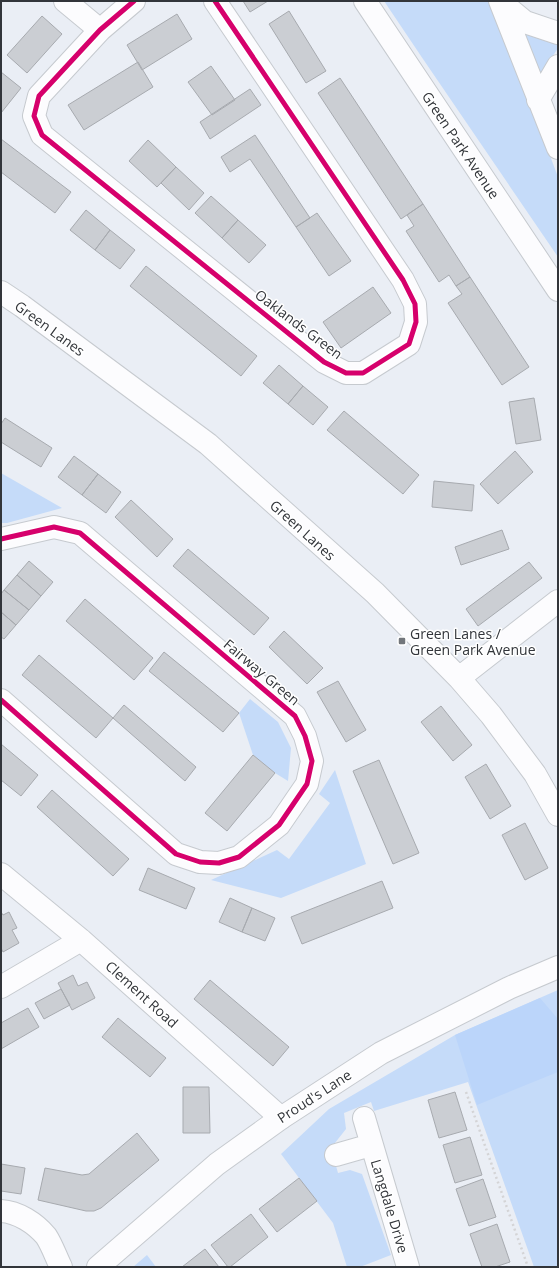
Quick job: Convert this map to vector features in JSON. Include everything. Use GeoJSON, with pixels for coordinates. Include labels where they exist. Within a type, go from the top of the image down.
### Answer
{"type":"FeatureCollection","features":[{"type":"Feature","properties":{"kind":"street"},"geometry":{"type":"LineString","coordinates":[[65,1],[100,30]]}},
{"type":"Feature","properties":{"kind":"street","name":"Oaklands Green"},"geometry":{"type":"LineString","coordinates":[[134,1],[100,30],[39,96],[34,116],[42,135],[324,362],[346,372],[363,373],[409,344],[416,322],[415,304],[403,280],[215,1]]}},
{"type":"Feature","properties":{"kind":"street","name":"Green Park Avenue"},"geometry":{"type":"LineString","coordinates":[[365,1],[558,290]]}},
{"type":"Feature","properties":{"kind":"street"},"geometry":{"type":"LineString","coordinates":[[500,1],[525,22],[558,32]]}},
{"type":"Feature","properties":{"kind":"street"},"geometry":{"type":"LineString","coordinates":[[500,1],[558,148]]}},
{"type":"Feature","properties":{"kind":"street"},"geometry":{"type":"LineString","coordinates":[[538,100],[558,66]]}},
{"type":"Feature","properties":{"kind":"street","name":"Green Lanes"},"geometry":{"type":"LineString","coordinates":[[1,292],[208,444],[375,593],[459,678],[491,715],[536,774],[558,815]]}},
{"type":"Feature","properties":{"kind":"street","name":"Fairway Green"},"geometry":{"type":"LineString","coordinates":[[1,539],[54,527],[80,533],[295,716],[305,736],[312,761],[306,784],[279,825],[239,857],[219,863],[200,862],[176,854],[1,700]]}},
{"type":"Feature","properties":{"kind":"street"},"geometry":{"type":"LineString","coordinates":[[459,678],[558,601]]}},
{"type":"Feature","properties":{"kind":"street","name":"Clement Road"},"geometry":{"type":"LineString","coordinates":[[1,874],[81,940],[280,1118]]}},
{"type":"Feature","properties":{"kind":"street"},"geometry":{"type":"LineString","coordinates":[[1,987],[81,940]]}},
{"type":"Feature","properties":{"kind":"street","name":"Proud's Lane"},"geometry":{"type":"LineString","coordinates":[[98,1267],[217,1164],[280,1118],[381,1053],[509,988],[558,967]]}},
{"type":"Feature","properties":{"kind":"street","name":"Langdale Drive"},"geometry":{"type":"LineString","coordinates":[[364,1118],[408,1267]]}},
{"type":"Feature","properties":{"kind":"street","name":"Langdale Drive"},"geometry":{"type":"LineString","coordinates":[[336,1156],[371,1145]]}},
{"type":"Feature","properties":{"kind":"street"},"geometry":{"type":"LineString","coordinates":[[1,1211],[8,1211],[26,1218],[46,1236],[61,1267]]}},
{"type":"Feature","properties":{"kind":"path"},"geometry":{"type":"LineString","coordinates":[[466,1092],[528,1267]]}},
{"type":"Feature","properties":{"kind":"shaded area"},"geometry":{"type":"Polygon","coordinates":[[[384,1],[492,1],[558,177],[558,257],[423,59],[384,1]]]}},
{"type":"Feature","properties":{"kind":"shaded area"},"geometry":{"type":"Polygon","coordinates":[[[524,32],[558,41],[558,48],[540,76],[524,32]]]}},
{"type":"Feature","properties":{"kind":"shaded area"},"geometry":{"type":"Polygon","coordinates":[[[1,473],[62,508],[7,523],[1,523],[1,473]]]}},
{"type":"Feature","properties":{"kind":"shaded area"},"geometry":{"type":"Polygon","coordinates":[[[250,699],[278,722],[291,748],[288,781],[275,773],[253,755],[239,713],[250,699]]]}},
{"type":"Feature","properties":{"kind":"shaded area"},"geometry":{"type":"Polygon","coordinates":[[[335,770],[366,864],[281,898],[211,880],[277,850],[289,859],[330,803],[319,794],[335,770]]]}},
{"type":"Feature","properties":{"kind":"shaded area"},"geometry":{"type":"Polygon","coordinates":[[[558,990],[558,1267],[534,1267],[468,1082],[374,1111],[371,1102],[344,1113],[346,1129],[331,1148],[338,1173],[350,1170],[362,1174],[391,1255],[360,1267],[347,1267],[333,1223],[281,1154],[329,1109],[455,1035],[558,990]]]}},
{"type":"Feature","properties":{"kind":"shaded area"},"geometry":{"type":"Polygon","coordinates":[[[540,998],[558,1019],[558,1072],[477,1105],[455,1035],[540,998]]]}},
{"type":"Feature","properties":{"kind":"shaded area"},"geometry":{"type":"Polygon","coordinates":[[[147,1255],[156,1267],[133,1267],[147,1255]]]}},
{"type":"Feature","properties":{"kind":"building"},"geometry":{"type":"Polygon","coordinates":[[[243,1],[268,1],[250,12],[243,1]]]}},
{"type":"Feature","properties":{"kind":"building"},"geometry":{"type":"Polygon","coordinates":[[[289,11],[326,71],[306,83],[269,24],[289,11]]]}},
{"type":"Feature","properties":{"kind":"building"},"geometry":{"type":"Polygon","coordinates":[[[177,14],[192,39],[142,70],[127,45],[177,14]]]}},
{"type":"Feature","properties":{"kind":"building"},"geometry":{"type":"Polygon","coordinates":[[[42,16],[62,34],[27,73],[7,55],[42,16]]]}},
{"type":"Feature","properties":{"kind":"building"},"geometry":{"type":"Polygon","coordinates":[[[138,62],[153,87],[84,130],[68,105],[138,62]]]}},
{"type":"Feature","properties":{"kind":"building"},"geometry":{"type":"Polygon","coordinates":[[[211,66],[235,100],[212,115],[188,82],[211,66]]]}},
{"type":"Feature","properties":{"kind":"building"},"geometry":{"type":"Polygon","coordinates":[[[1,72],[21,88],[1,113],[1,72]]]}},
{"type":"Feature","properties":{"kind":"building"},"geometry":{"type":"Polygon","coordinates":[[[340,78],[423,204],[401,219],[318,93],[340,78]]]}},
{"type":"Feature","properties":{"kind":"building"},"geometry":{"type":"Polygon","coordinates":[[[250,89],[261,105],[210,139],[200,122],[250,89]]]}},
{"type":"Feature","properties":{"kind":"building"},"geometry":{"type":"Polygon","coordinates":[[[255,135],[310,218],[296,227],[250,159],[230,172],[221,157],[255,135]]]}},
{"type":"Feature","properties":{"kind":"building"},"geometry":{"type":"Polygon","coordinates":[[[1,139],[71,192],[55,213],[1,172],[1,139]]]}},
{"type":"Feature","properties":{"kind":"building"},"geometry":{"type":"Polygon","coordinates":[[[148,140],[176,167],[157,187],[129,161],[148,140]]]}},
{"type":"Feature","properties":{"kind":"building"},"geometry":{"type":"Polygon","coordinates":[[[176,167],[204,193],[189,210],[161,183],[176,167]]]}},
{"type":"Feature","properties":{"kind":"building"},"geometry":{"type":"Polygon","coordinates":[[[211,196],[238,220],[222,238],[195,213],[211,196]]]}},
{"type":"Feature","properties":{"kind":"building"},"geometry":{"type":"Polygon","coordinates":[[[423,204],[470,277],[456,286],[449,275],[439,282],[406,231],[414,226],[407,215],[423,204]]]}},
{"type":"Feature","properties":{"kind":"building"},"geometry":{"type":"Polygon","coordinates":[[[86,210],[110,230],[95,250],[70,230],[86,210]]]}},
{"type":"Feature","properties":{"kind":"building"},"geometry":{"type":"Polygon","coordinates":[[[317,213],[351,261],[329,276],[296,227],[317,213]]]}},
{"type":"Feature","properties":{"kind":"building"},"geometry":{"type":"Polygon","coordinates":[[[238,220],[266,245],[249,263],[222,238],[238,220]]]}},
{"type":"Feature","properties":{"kind":"building"},"geometry":{"type":"Polygon","coordinates":[[[110,230],[135,250],[120,269],[95,250],[110,230]]]}},
{"type":"Feature","properties":{"kind":"building"},"geometry":{"type":"Polygon","coordinates":[[[146,266],[257,356],[241,376],[130,286],[146,266]]]}},
{"type":"Feature","properties":{"kind":"building"},"geometry":{"type":"Polygon","coordinates":[[[470,277],[529,367],[502,385],[448,303],[462,294],[456,286],[470,277]]]}},
{"type":"Feature","properties":{"kind":"building"},"geometry":{"type":"Polygon","coordinates":[[[373,287],[391,313],[341,348],[323,322],[373,287]]]}},
{"type":"Feature","properties":{"kind":"building"},"geometry":{"type":"Polygon","coordinates":[[[279,365],[303,386],[288,404],[263,383],[279,365]]]}},
{"type":"Feature","properties":{"kind":"building"},"geometry":{"type":"Polygon","coordinates":[[[303,386],[328,407],[313,425],[288,404],[303,386]]]}},
{"type":"Feature","properties":{"kind":"building"},"geometry":{"type":"Polygon","coordinates":[[[534,398],[541,440],[516,444],[509,402],[534,398]]]}},
{"type":"Feature","properties":{"kind":"building"},"geometry":{"type":"Polygon","coordinates":[[[344,411],[419,475],[403,494],[327,430],[344,411]]]}},
{"type":"Feature","properties":{"kind":"building"},"geometry":{"type":"Polygon","coordinates":[[[5,418],[52,448],[41,467],[1,442],[1,424],[5,418]]]}},
{"type":"Feature","properties":{"kind":"building"},"geometry":{"type":"Polygon","coordinates":[[[515,451],[533,472],[498,504],[480,484],[515,451]]]}},
{"type":"Feature","properties":{"kind":"building"},"geometry":{"type":"Polygon","coordinates":[[[74,456],[98,474],[82,495],[58,477],[74,456]]]}},
{"type":"Feature","properties":{"kind":"building"},"geometry":{"type":"Polygon","coordinates":[[[98,474],[121,492],[106,513],[82,495],[98,474]]]}},
{"type":"Feature","properties":{"kind":"building"},"geometry":{"type":"Polygon","coordinates":[[[434,481],[474,485],[472,511],[432,507],[434,481]]]}},
{"type":"Feature","properties":{"kind":"building"},"geometry":{"type":"Polygon","coordinates":[[[131,500],[173,539],[157,557],[115,517],[131,500]]]}},
{"type":"Feature","properties":{"kind":"building"},"geometry":{"type":"Polygon","coordinates":[[[502,530],[509,549],[461,565],[455,547],[502,530]]]}},
{"type":"Feature","properties":{"kind":"building"},"geometry":{"type":"Polygon","coordinates":[[[188,549],[269,618],[254,635],[173,566],[188,549]]]}},
{"type":"Feature","properties":{"kind":"building"},"geometry":{"type":"Polygon","coordinates":[[[29,561],[53,582],[41,596],[17,575],[29,561]]]}},
{"type":"Feature","properties":{"kind":"building"},"geometry":{"type":"Polygon","coordinates":[[[529,562],[542,578],[478,626],[466,609],[529,562]]]}},
{"type":"Feature","properties":{"kind":"building"},"geometry":{"type":"Polygon","coordinates":[[[17,575],[41,596],[29,610],[4,590],[17,575]]]}},
{"type":"Feature","properties":{"kind":"building"},"geometry":{"type":"Polygon","coordinates":[[[4,590],[29,610],[16,625],[1,612],[1,594],[4,590]]]}},
{"type":"Feature","properties":{"kind":"building"},"geometry":{"type":"Polygon","coordinates":[[[85,599],[153,658],[134,680],[66,621],[85,599]]]}},
{"type":"Feature","properties":{"kind":"building"},"geometry":{"type":"Polygon","coordinates":[[[1,612],[16,625],[4,639],[1,637],[1,612]]]}},
{"type":"Feature","properties":{"kind":"building"},"geometry":{"type":"Polygon","coordinates":[[[284,631],[323,668],[307,684],[269,647],[284,631]]]}},
{"type":"Feature","properties":{"kind":"building"},"geometry":{"type":"Polygon","coordinates":[[[164,652],[239,713],[223,732],[149,671],[164,652]]]}},
{"type":"Feature","properties":{"kind":"building"},"geometry":{"type":"Polygon","coordinates":[[[39,655],[113,718],[96,738],[22,675],[39,655]]]}},
{"type":"Feature","properties":{"kind":"building"},"geometry":{"type":"Polygon","coordinates":[[[338,681],[366,730],[346,742],[317,692],[338,681]]]}},
{"type":"Feature","properties":{"kind":"building"},"geometry":{"type":"Polygon","coordinates":[[[124,705],[196,767],[185,781],[113,718],[124,705]]]}},
{"type":"Feature","properties":{"kind":"building"},"geometry":{"type":"Polygon","coordinates":[[[441,706],[472,745],[453,761],[421,722],[441,706]]]}},
{"type":"Feature","properties":{"kind":"building"},"geometry":{"type":"Polygon","coordinates":[[[1,744],[38,775],[21,796],[1,780],[1,744]]]}},
{"type":"Feature","properties":{"kind":"building"},"geometry":{"type":"Polygon","coordinates":[[[253,755],[275,773],[227,831],[205,813],[253,755]]]}},
{"type":"Feature","properties":{"kind":"building"},"geometry":{"type":"Polygon","coordinates":[[[379,760],[419,853],[393,864],[353,771],[379,760]]]}},
{"type":"Feature","properties":{"kind":"building"},"geometry":{"type":"Polygon","coordinates":[[[486,764],[511,806],[490,819],[465,777],[486,764]]]}},
{"type":"Feature","properties":{"kind":"building"},"geometry":{"type":"Polygon","coordinates":[[[52,790],[129,859],[113,876],[37,807],[52,790]]]}},
{"type":"Feature","properties":{"kind":"building"},"geometry":{"type":"Polygon","coordinates":[[[525,823],[548,868],[525,880],[502,835],[525,823]]]}},
{"type":"Feature","properties":{"kind":"building"},"geometry":{"type":"Polygon","coordinates":[[[148,868],[195,888],[186,909],[139,890],[148,868]]]}},
{"type":"Feature","properties":{"kind":"building"},"geometry":{"type":"Polygon","coordinates":[[[382,881],[393,908],[302,944],[291,917],[382,881]]]}},
{"type":"Feature","properties":{"kind":"building"},"geometry":{"type":"Polygon","coordinates":[[[230,898],[252,908],[242,932],[219,922],[230,898]]]}},
{"type":"Feature","properties":{"kind":"building"},"geometry":{"type":"Polygon","coordinates":[[[252,908],[275,918],[265,941],[242,932],[252,908]]]}},
{"type":"Feature","properties":{"kind":"building"},"geometry":{"type":"Polygon","coordinates":[[[1,912],[3,915],[9,912],[17,928],[12,930],[19,943],[3,952],[1,948],[1,912]]]}},
{"type":"Feature","properties":{"kind":"building"},"geometry":{"type":"Polygon","coordinates":[[[73,975],[78,986],[87,982],[95,998],[72,1010],[58,983],[73,975]]]}},
{"type":"Feature","properties":{"kind":"building"},"geometry":{"type":"Polygon","coordinates":[[[210,980],[289,1047],[273,1066],[194,999],[210,980]]]}},
{"type":"Feature","properties":{"kind":"building"},"geometry":{"type":"Polygon","coordinates":[[[61,989],[70,1005],[44,1019],[35,1003],[61,989]]]}},
{"type":"Feature","properties":{"kind":"building"},"geometry":{"type":"Polygon","coordinates":[[[28,1008],[39,1027],[1,1049],[1,1023],[28,1008]]]}},
{"type":"Feature","properties":{"kind":"building"},"geometry":{"type":"Polygon","coordinates":[[[118,1018],[166,1058],[150,1077],[102,1037],[118,1018]]]}},
{"type":"Feature","properties":{"kind":"building"},"geometry":{"type":"Polygon","coordinates":[[[183,1087],[209,1087],[210,1133],[183,1133],[183,1087]]]}},
{"type":"Feature","properties":{"kind":"building"},"geometry":{"type":"Polygon","coordinates":[[[455,1092],[467,1130],[439,1138],[428,1100],[455,1092]]]}},
{"type":"Feature","properties":{"kind":"building"},"geometry":{"type":"Polygon","coordinates":[[[137,1133],[159,1160],[101,1208],[94,1211],[86,1211],[38,1200],[45,1168],[82,1175],[89,1174],[137,1133]]]}},
{"type":"Feature","properties":{"kind":"building"},"geometry":{"type":"Polygon","coordinates":[[[470,1137],[482,1175],[455,1183],[443,1145],[470,1137]]]}},
{"type":"Feature","properties":{"kind":"building"},"geometry":{"type":"Polygon","coordinates":[[[1,1164],[25,1168],[21,1194],[1,1191],[1,1164]]]}},
{"type":"Feature","properties":{"kind":"building"},"geometry":{"type":"Polygon","coordinates":[[[299,1178],[317,1201],[277,1232],[259,1209],[299,1178]]]}},
{"type":"Feature","properties":{"kind":"building"},"geometry":{"type":"Polygon","coordinates":[[[483,1179],[496,1217],[469,1226],[456,1189],[483,1179]]]}},
{"type":"Feature","properties":{"kind":"building"},"geometry":{"type":"Polygon","coordinates":[[[251,1214],[268,1237],[228,1267],[211,1245],[251,1214]]]}},
{"type":"Feature","properties":{"kind":"building"},"geometry":{"type":"Polygon","coordinates":[[[497,1224],[510,1262],[495,1267],[482,1267],[470,1234],[497,1224]]]}},
{"type":"Feature","properties":{"kind":"building"},"geometry":{"type":"Polygon","coordinates":[[[205,1249],[219,1267],[182,1267],[205,1249]]]}},
{"type":"Feature","properties":{"kind":"cycle path"},"geometry":{"type":"LineString","coordinates":[[134,1],[100,30],[39,96],[34,116],[42,135],[324,362],[346,373],[363,373],[409,344],[416,322],[415,304],[403,280],[215,1]]}},
{"type":"Feature","properties":{"kind":"cycle path"},"geometry":{"type":"LineString","coordinates":[[1,539],[54,527],[80,533],[295,716],[305,736],[312,761],[307,784],[279,825],[239,857],[219,863],[200,862],[176,854],[1,700]]}},
{"type":"Feature","properties":{"kind":"place","name":"Green Lanes / Green Park Avenue"},"geometry":{"type":"Point","coordinates":[402,641]}}]}
